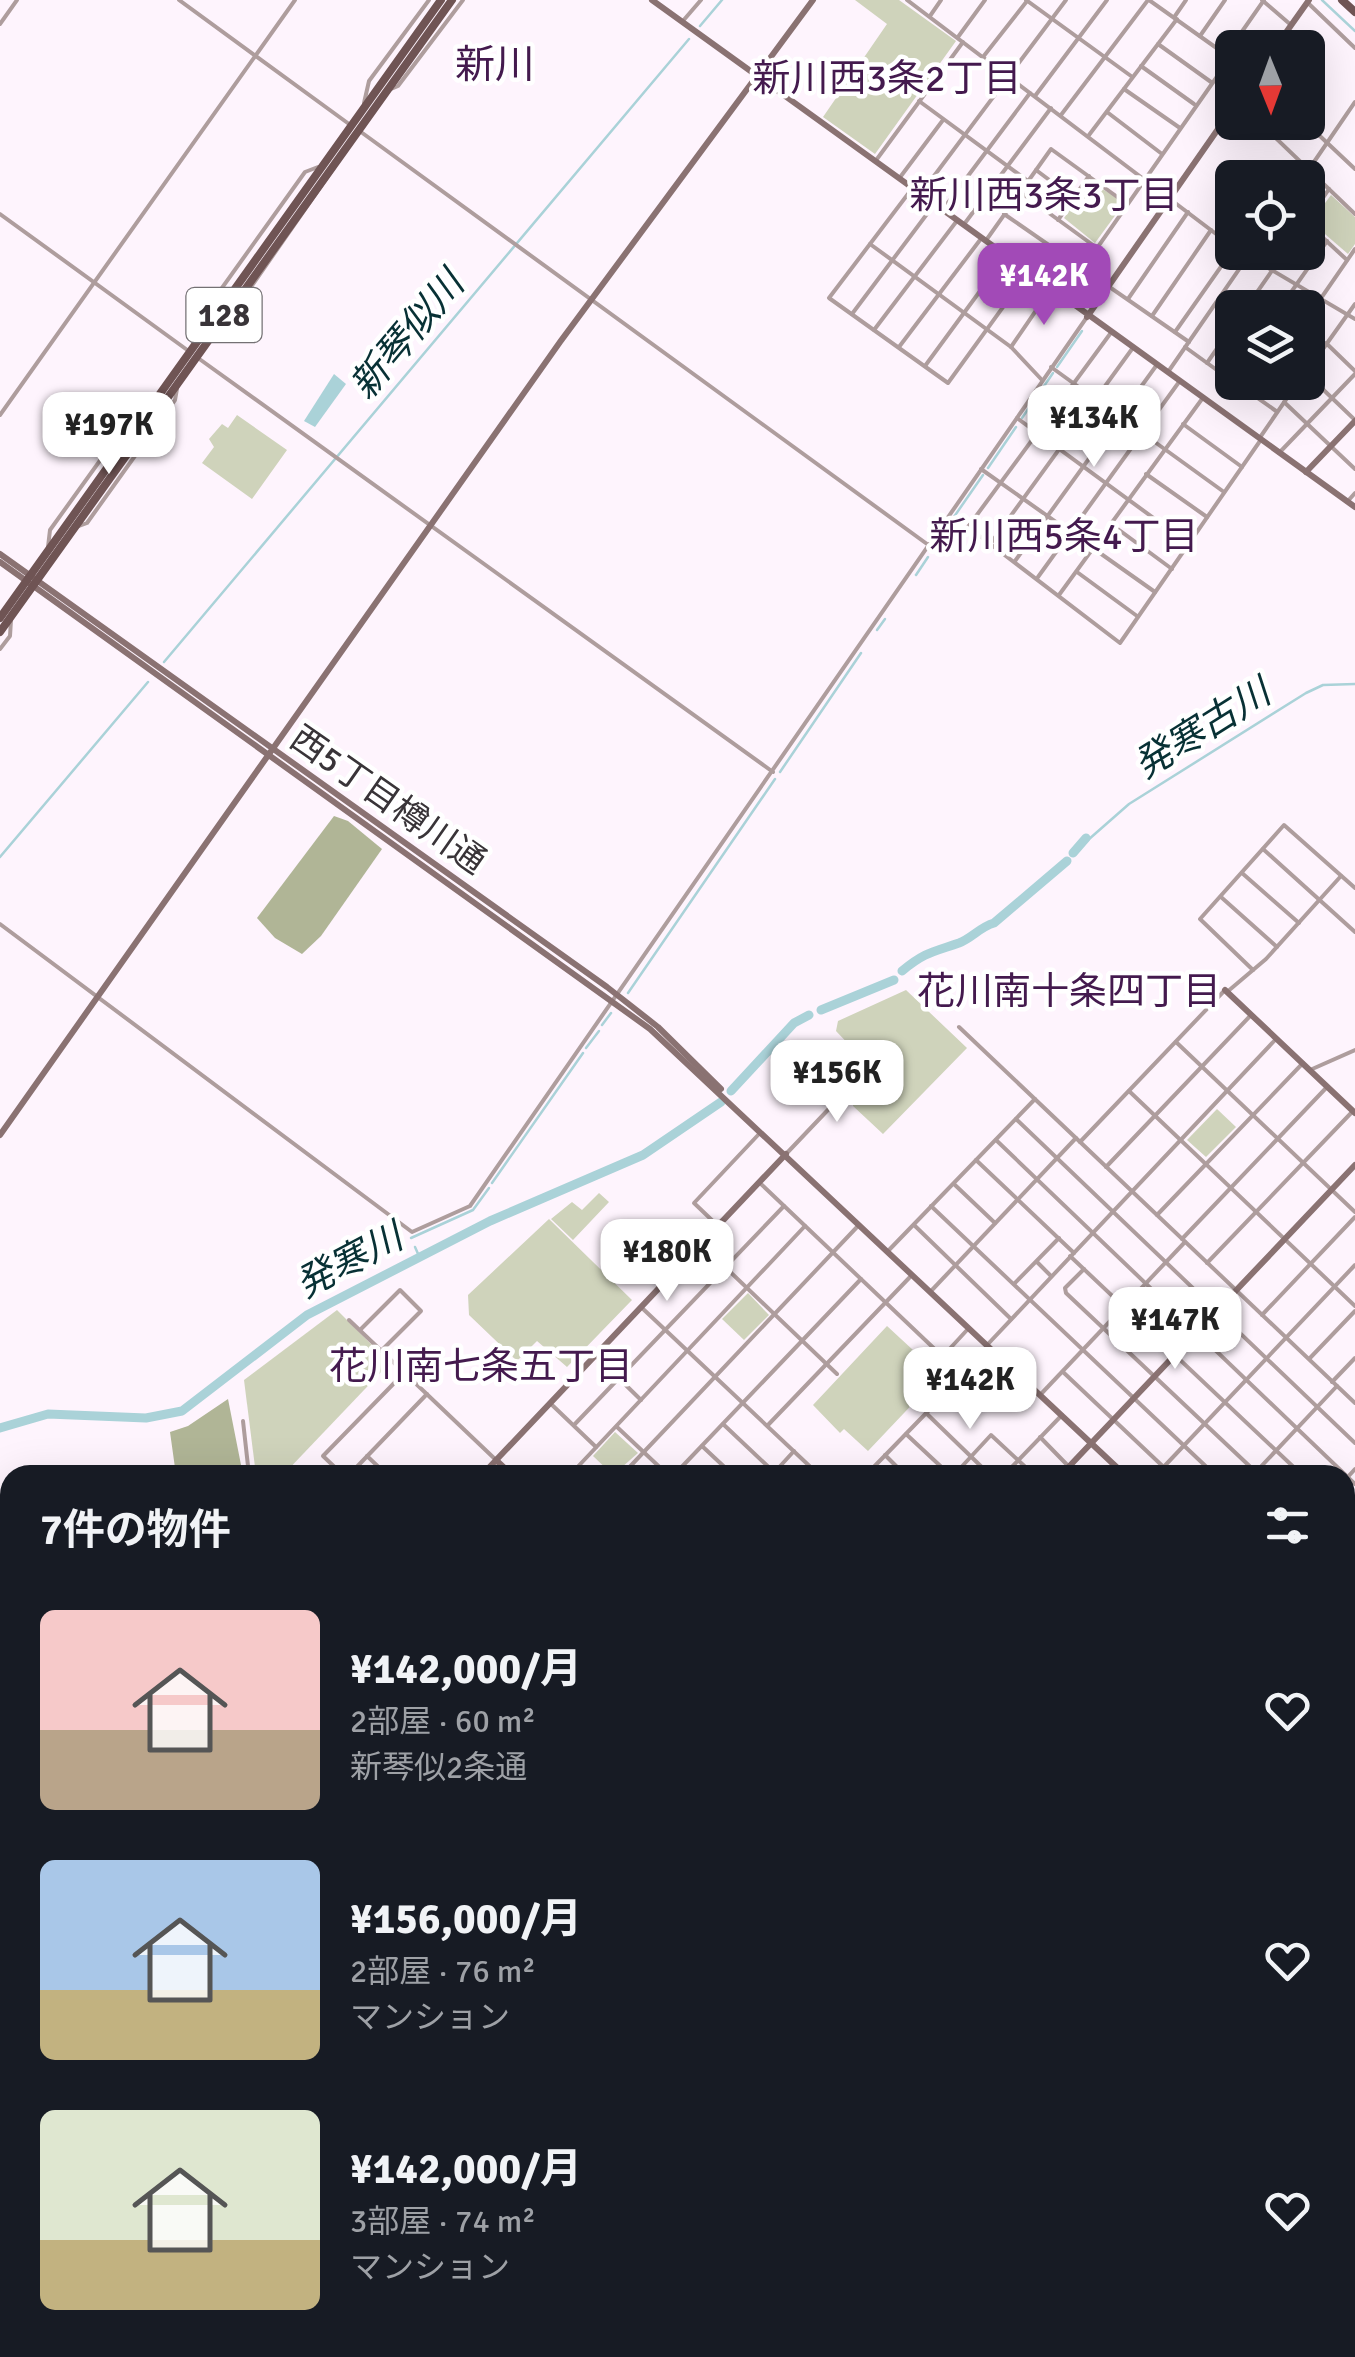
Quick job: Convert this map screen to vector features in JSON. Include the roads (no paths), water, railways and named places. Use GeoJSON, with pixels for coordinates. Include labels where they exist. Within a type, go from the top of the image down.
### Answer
{"type":"FeatureCollection","features":[{"type":"Feature","properties":{"kind":"main road","name":"128"},"geometry":{"type":"LineString","coordinates":[[0,632],[47,551],[160,393],[223,317],[337,156],[364,103],[442,0]]}},
{"type":"Feature","properties":{"kind":"main road","name":"128"},"geometry":{"type":"LineString","coordinates":[[0,618],[74,528],[179,380],[202,332],[320,166],[384,91],[452,0]]}},
{"type":"Feature","properties":{"kind":"main road"},"geometry":{"type":"LineString","coordinates":[[1342,0],[1355,12]]}},
{"type":"Feature","properties":{"kind":"street"},"geometry":{"type":"LineString","coordinates":[[0,24],[17,0]]}},
{"type":"Feature","properties":{"kind":"street"},"geometry":{"type":"LineString","coordinates":[[179,0],[928,545]]}},
{"type":"Feature","properties":{"kind":"street"},"geometry":{"type":"LineString","coordinates":[[0,415],[295,0]]}},
{"type":"Feature","properties":{"kind":"street"},"geometry":{"type":"LineString","coordinates":[[364,103],[369,81],[429,0]]}},
{"type":"Feature","properties":{"kind":"street"},"geometry":{"type":"LineString","coordinates":[[384,91],[398,86],[462,0]]}},
{"type":"Feature","properties":{"kind":"street"},"geometry":{"type":"LineString","coordinates":[[652,0],[1355,507]]}},
{"type":"Feature","properties":{"kind":"street"},"geometry":{"type":"LineString","coordinates":[[682,22],[701,0]]}},
{"type":"Feature","properties":{"kind":"street"},"geometry":{"type":"LineString","coordinates":[[0,1136],[592,300],[813,0]]}},
{"type":"Feature","properties":{"kind":"street"},"geometry":{"type":"LineString","coordinates":[[907,0],[1215,233]]}},
{"type":"Feature","properties":{"kind":"street"},"geometry":{"type":"LineString","coordinates":[[930,16],[941,0]]}},
{"type":"Feature","properties":{"kind":"street"},"geometry":{"type":"LineString","coordinates":[[874,163],[984,0]]}},
{"type":"Feature","properties":{"kind":"street"},"geometry":{"type":"LineString","coordinates":[[983,57],[1027,0],[1132,77]]}},
{"type":"Feature","properties":{"kind":"street"},"geometry":{"type":"LineString","coordinates":[[920,196],[1066,0]]}},
{"type":"Feature","properties":{"kind":"street"},"geometry":{"type":"LineString","coordinates":[[941,212],[1107,0]]}},
{"type":"Feature","properties":{"kind":"street"},"geometry":{"type":"LineString","coordinates":[[1061,115],[1149,0],[1215,46]]}},
{"type":"Feature","properties":{"kind":"street"},"geometry":{"type":"LineString","coordinates":[[1089,136],[1186,0]]}},
{"type":"Feature","properties":{"kind":"street"},"geometry":{"type":"LineString","coordinates":[[1200,36],[1226,0]]}},
{"type":"Feature","properties":{"kind":"street"},"geometry":{"type":"LineString","coordinates":[[1246,30],[1263,0],[1291,24]]}},
{"type":"Feature","properties":{"kind":"street"},"geometry":{"type":"LineString","coordinates":[[1287,30],[1308,1],[1355,48]]}},
{"type":"Feature","properties":{"kind":"street"},"geometry":{"type":"LineString","coordinates":[[1158,44],[1212,82]]}},
{"type":"Feature","properties":{"kind":"street"},"geometry":{"type":"LineString","coordinates":[[1141,66],[1196,105]]}},
{"type":"Feature","properties":{"kind":"street"},"geometry":{"type":"LineString","coordinates":[[1082,271],[1215,78]]}},
{"type":"Feature","properties":{"kind":"street"},"geometry":{"type":"LineString","coordinates":[[1124,89],[1180,128]]}},
{"type":"Feature","properties":{"kind":"street"},"geometry":{"type":"LineString","coordinates":[[919,101],[1028,181]]}},
{"type":"Feature","properties":{"kind":"street"},"geometry":{"type":"LineString","coordinates":[[1315,160],[1355,102]]}},
{"type":"Feature","properties":{"kind":"street"},"geometry":{"type":"LineString","coordinates":[[874,330],[1051,108]]}},
{"type":"Feature","properties":{"kind":"street"},"geometry":{"type":"LineString","coordinates":[[1107,112],[1162,154]]}},
{"type":"Feature","properties":{"kind":"street"},"geometry":{"type":"LineString","coordinates":[[898,180],[944,119]]}},
{"type":"Feature","properties":{"kind":"street"},"geometry":{"type":"LineString","coordinates":[[0,924],[412,1232],[470,1206],[1215,133]]}},
{"type":"Feature","properties":{"kind":"street"},"geometry":{"type":"LineString","coordinates":[[1277,140],[1298,160]]}},
{"type":"Feature","properties":{"kind":"street"},"geometry":{"type":"LineString","coordinates":[[1324,140],[1355,169]]}},
{"type":"Feature","properties":{"kind":"street"},"geometry":{"type":"LineString","coordinates":[[898,347],[1051,149],[1127,204]]}},
{"type":"Feature","properties":{"kind":"street"},"geometry":{"type":"LineString","coordinates":[[1036,170],[1074,198]]}},
{"type":"Feature","properties":{"kind":"street"},"geometry":{"type":"LineString","coordinates":[[1058,220],[1089,176]]}},
{"type":"Feature","properties":{"kind":"street"},"geometry":{"type":"LineString","coordinates":[[1325,186],[1355,214]]}},
{"type":"Feature","properties":{"kind":"street"},"geometry":{"type":"LineString","coordinates":[[912,190],[829,298],[948,383],[1027,274]]}},
{"type":"Feature","properties":{"kind":"street"},"geometry":{"type":"LineString","coordinates":[[1325,196],[1329,190]]}},
{"type":"Feature","properties":{"kind":"street"},"geometry":{"type":"LineString","coordinates":[[1020,192],[1097,248]]}},
{"type":"Feature","properties":{"kind":"street"},"geometry":{"type":"LineString","coordinates":[[852,314],[934,206]]}},
{"type":"Feature","properties":{"kind":"street"},"geometry":{"type":"LineString","coordinates":[[1128,299],[1188,212]]}},
{"type":"Feature","properties":{"kind":"street"},"geometry":{"type":"LineString","coordinates":[[0,214],[773,772]]}},
{"type":"Feature","properties":{"kind":"street"},"geometry":{"type":"LineString","coordinates":[[1004,214],[1175,332],[1215,367]]}},
{"type":"Feature","properties":{"kind":"street"},"geometry":{"type":"LineString","coordinates":[[1152,316],[1212,230]]}},
{"type":"Feature","properties":{"kind":"street"},"geometry":{"type":"LineString","coordinates":[[1292,290],[1326,241],[1347,260]]}},
{"type":"Feature","properties":{"kind":"street"},"geometry":{"type":"LineString","coordinates":[[870,244],[1011,347],[1043,380]]}},
{"type":"Feature","properties":{"kind":"street"},"geometry":{"type":"LineString","coordinates":[[1325,292],[1355,249]]}},
{"type":"Feature","properties":{"kind":"street"},"geometry":{"type":"LineString","coordinates":[[925,366],[1005,258]]}},
{"type":"Feature","properties":{"kind":"street"},"geometry":{"type":"LineString","coordinates":[[1175,332],[1217,270]]}},
{"type":"Feature","properties":{"kind":"street"},"geometry":{"type":"LineString","coordinates":[[1167,374],[1240,270]]}},
{"type":"Feature","properties":{"kind":"street"},"geometry":{"type":"LineString","coordinates":[[1259,290],[1272,271],[1307,290]]}},
{"type":"Feature","properties":{"kind":"street"},"geometry":{"type":"LineString","coordinates":[[1011,347],[1050,290]]}},
{"type":"Feature","properties":{"kind":"street"},"geometry":{"type":"LineString","coordinates":[[1325,300],[1355,320]]}},
{"type":"Feature","properties":{"kind":"street"},"geometry":{"type":"LineString","coordinates":[[1279,454],[1355,372],[1326,344],[1355,304]]}},
{"type":"Feature","properties":{"kind":"street"},"geometry":{"type":"LineString","coordinates":[[1110,334],[968,527],[1120,642],[1284,402],[1355,469]]}},
{"type":"Feature","properties":{"kind":"street"},"geometry":{"type":"LineString","coordinates":[[990,544],[1132,349]]}},
{"type":"Feature","properties":{"kind":"street"},"geometry":{"type":"LineString","coordinates":[[1207,362],[1215,351]]}},
{"type":"Feature","properties":{"kind":"street"},"geometry":{"type":"LineString","coordinates":[[1014,562],[1156,366]]}},
{"type":"Feature","properties":{"kind":"street"},"geometry":{"type":"LineString","coordinates":[[1052,367],[1224,492]]}},
{"type":"Feature","properties":{"kind":"street"},"geometry":{"type":"LineString","coordinates":[[1037,578],[1179,382]]}},
{"type":"Feature","properties":{"kind":"street"},"geometry":{"type":"LineString","coordinates":[[1306,472],[1355,421],[1325,390]]}},
{"type":"Feature","properties":{"kind":"street"},"geometry":{"type":"LineString","coordinates":[[1059,595],[1202,399]]}},
{"type":"Feature","properties":{"kind":"street"},"geometry":{"type":"LineString","coordinates":[[1260,400],[1277,412]]}},
{"type":"Feature","properties":{"kind":"street"},"geometry":{"type":"LineString","coordinates":[[1017,418],[1189,544]]}},
{"type":"Feature","properties":{"kind":"street"},"geometry":{"type":"LineString","coordinates":[[1183,424],[1242,466]]}},
{"type":"Feature","properties":{"kind":"street"},"geometry":{"type":"LineString","coordinates":[[981,470],[1155,592]]}},
{"type":"Feature","properties":{"kind":"street"},"geometry":{"type":"LineString","coordinates":[[1146,474],[1207,517]]}},
{"type":"Feature","properties":{"kind":"street"},"geometry":{"type":"LineString","coordinates":[[1347,502],[1355,493]]}},
{"type":"Feature","properties":{"kind":"street"},"geometry":{"type":"LineString","coordinates":[[1111,524],[1172,568]]}},
{"type":"Feature","properties":{"kind":"street","name":"西5丁目樽川通"},"geometry":{"type":"LineString","coordinates":[[0,558],[658,1027],[786,1154],[1115,1465]]}},
{"type":"Feature","properties":{"kind":"street"},"geometry":{"type":"LineString","coordinates":[[1076,572],[1138,617]]}},
{"type":"Feature","properties":{"kind":"street"},"geometry":{"type":"LineString","coordinates":[[0,649],[10,636],[12,616]]}},
{"type":"Feature","properties":{"kind":"street"},"geometry":{"type":"LineString","coordinates":[[1253,970],[1200,919],[1284,825],[1355,888]]}},
{"type":"Feature","properties":{"kind":"street"},"geometry":{"type":"LineString","coordinates":[[1263,848],[1355,932]]}},
{"type":"Feature","properties":{"kind":"street"},"geometry":{"type":"LineString","coordinates":[[1242,872],[1299,923]]}},
{"type":"Feature","properties":{"kind":"street"},"geometry":{"type":"LineString","coordinates":[[932,1290],[1056,1159],[1226,991],[1253,970],[1341,876]]}},
{"type":"Feature","properties":{"kind":"street"},"geometry":{"type":"LineString","coordinates":[[1220,896],[1277,946]]}},
{"type":"Feature","properties":{"kind":"street"},"geometry":{"type":"LineString","coordinates":[[1207,1263],[1354,1112],[1226,991]]}},
{"type":"Feature","properties":{"kind":"street"},"geometry":{"type":"LineString","coordinates":[[1106,1167],[1251,1015]]}},
{"type":"Feature","properties":{"kind":"street"},"geometry":{"type":"LineString","coordinates":[[960,1028],[1355,1403]]}},
{"type":"Feature","properties":{"kind":"street"},"geometry":{"type":"LineString","coordinates":[[988,1344],[1276,1038]]}},
{"type":"Feature","properties":{"kind":"street"},"geometry":{"type":"LineString","coordinates":[[1176,1042],[1355,1214],[1262,1315]]}},
{"type":"Feature","properties":{"kind":"street"},"geometry":{"type":"LineString","coordinates":[[1310,1070],[1355,1050]]}},
{"type":"Feature","properties":{"kind":"street"},"geometry":{"type":"LineString","coordinates":[[1156,1215],[1302,1063]]}},
{"type":"Feature","properties":{"kind":"street"},"geometry":{"type":"LineString","coordinates":[[491,1465],[863,1073]]}},
{"type":"Feature","properties":{"kind":"street"},"geometry":{"type":"LineString","coordinates":[[1040,1394],[1327,1087]]}},
{"type":"Feature","properties":{"kind":"street"},"geometry":{"type":"LineString","coordinates":[[1129,1091],[1355,1308],[1309,1360]]}},
{"type":"Feature","properties":{"kind":"street"},"geometry":{"type":"LineString","coordinates":[[889,1250],[1035,1099]]}},
{"type":"Feature","properties":{"kind":"street"},"geometry":{"type":"LineString","coordinates":[[1016,1119],[1355,1444]]}},
{"type":"Feature","properties":{"kind":"street"},"geometry":{"type":"LineString","coordinates":[[718,1226],[694,1202],[762,1131]]}},
{"type":"Feature","properties":{"kind":"street"},"geometry":{"type":"LineString","coordinates":[[996,1140],[1333,1465]]}},
{"type":"Feature","properties":{"kind":"street"},"geometry":{"type":"LineString","coordinates":[[976,1160],[1058,1238],[1084,1269],[1292,1465]]}},
{"type":"Feature","properties":{"kind":"street"},"geometry":{"type":"LineString","coordinates":[[1070,1465],[1355,1165]]}},
{"type":"Feature","properties":{"kind":"street"},"geometry":{"type":"LineString","coordinates":[[759,1182],[942,1356]]}},
{"type":"Feature","properties":{"kind":"street"},"geometry":{"type":"LineString","coordinates":[[954,1183],[995,1223]]}},
{"type":"Feature","properties":{"kind":"street"},"geometry":{"type":"LineString","coordinates":[[574,1426],[784,1206]]}},
{"type":"Feature","properties":{"kind":"street"},"geometry":{"type":"LineString","coordinates":[[931,1206],[1205,1465]]}},
{"type":"Feature","properties":{"kind":"street"},"geometry":{"type":"LineString","coordinates":[[632,1465],[860,1224]]}},
{"type":"Feature","properties":{"kind":"street"},"geometry":{"type":"LineString","coordinates":[[913,1225],[1012,1319]]}},
{"type":"Feature","properties":{"kind":"street"},"geometry":{"type":"LineString","coordinates":[[580,1465],[806,1226]]}},
{"type":"Feature","properties":{"kind":"street"},"geometry":{"type":"LineString","coordinates":[[1014,1284],[1058,1238]]}},
{"type":"Feature","properties":{"kind":"street"},"geometry":{"type":"LineString","coordinates":[[701,1244],[838,1374]]}},
{"type":"Feature","properties":{"kind":"street"},"geometry":{"type":"LineString","coordinates":[[1036,1261],[1052,1276]]}},
{"type":"Feature","properties":{"kind":"street"},"geometry":{"type":"LineString","coordinates":[[1166,1465],[1355,1264]]}},
{"type":"Feature","properties":{"kind":"street"},"geometry":{"type":"LineString","coordinates":[[1084,1269],[1064,1288],[1066,1293],[1247,1465]]}},
{"type":"Feature","properties":{"kind":"street"},"geometry":{"type":"LineString","coordinates":[[768,1426],[914,1273]]}},
{"type":"Feature","properties":{"kind":"street"},"geometry":{"type":"LineString","coordinates":[[684,1465],[861,1278]]}},
{"type":"Feature","properties":{"kind":"street"},"geometry":{"type":"LineString","coordinates":[[360,1330],[400,1290],[421,1311],[381,1350]]}},
{"type":"Feature","properties":{"kind":"street"},"geometry":{"type":"LineString","coordinates":[[642,1306],[808,1465]]}},
{"type":"Feature","properties":{"kind":"street"},"geometry":{"type":"LineString","coordinates":[[350,1320],[501,1465]]}},
{"type":"Feature","properties":{"kind":"street"},"geometry":{"type":"LineString","coordinates":[[932,1368],[970,1326]]}},
{"type":"Feature","properties":{"kind":"street"},"geometry":{"type":"LineString","coordinates":[[595,1355],[641,1400]]}},
{"type":"Feature","properties":{"kind":"street"},"geometry":{"type":"LineString","coordinates":[[1264,1465],[1318,1408],[1355,1358]]}},
{"type":"Feature","properties":{"kind":"street"},"geometry":{"type":"LineString","coordinates":[[1062,1371],[1162,1465]]}},
{"type":"Feature","properties":{"kind":"street"},"geometry":{"type":"LineString","coordinates":[[334,1465],[324,1456],[404,1372]]}},
{"type":"Feature","properties":{"kind":"street"},"geometry":{"type":"LineString","coordinates":[[357,1465],[427,1394]]}},
{"type":"Feature","properties":{"kind":"street"},"geometry":{"type":"LineString","coordinates":[[550,1403],[596,1448]]}},
{"type":"Feature","properties":{"kind":"street"},"geometry":{"type":"LineString","coordinates":[[876,1465],[935,1404]]}},
{"type":"Feature","properties":{"kind":"street"},"geometry":{"type":"LineString","coordinates":[[926,1413],[980,1465]]}},
{"type":"Feature","properties":{"kind":"street"},"geometry":{"type":"LineString","coordinates":[[1013,1465],[1062,1414]]}},
{"type":"Feature","properties":{"kind":"street"},"geometry":{"type":"LineString","coordinates":[[243,1421],[248,1465]]}},
{"type":"Feature","properties":{"kind":"street"},"geometry":{"type":"LineString","coordinates":[[723,1424],[766,1465]]}},
{"type":"Feature","properties":{"kind":"street"},"geometry":{"type":"LineString","coordinates":[[616,1426],[659,1465]]}},
{"type":"Feature","properties":{"kind":"street"},"geometry":{"type":"LineString","coordinates":[[906,1434],[941,1465]]}},
{"type":"Feature","properties":{"kind":"street"},"geometry":{"type":"LineString","coordinates":[[962,1465],[991,1435],[1023,1465]]}},
{"type":"Feature","properties":{"kind":"street"},"geometry":{"type":"LineString","coordinates":[[1040,1438],[1066,1465]]}},
{"type":"Feature","properties":{"kind":"street"},"geometry":{"type":"LineString","coordinates":[[702,1446],[722,1465]]}},
{"type":"Feature","properties":{"kind":"street"},"geometry":{"type":"LineString","coordinates":[[783,1465],[794,1452]]}},
{"type":"Feature","properties":{"kind":"street"},"geometry":{"type":"LineString","coordinates":[[885,1455],[896,1465]]}},
{"type":"Feature","properties":{"kind":"street"},"geometry":{"type":"LineString","coordinates":[[367,1456],[376,1465]]}},
{"type":"Feature","properties":{"kind":"water"},"geometry":{"type":"Polygon","coordinates":[[[334,374],[346,384],[315,427],[304,421],[334,374]]]}},
{"type":"Feature","properties":{"kind":"waterway","name":"新琴似川"},"geometry":{"type":"LineString","coordinates":[[700,26],[722,0]]}},
{"type":"Feature","properties":{"kind":"waterway"},"geometry":{"type":"LineString","coordinates":[[1322,0],[1355,31]]}},
{"type":"Feature","properties":{"kind":"waterway","name":"新琴似川"},"geometry":{"type":"LineString","coordinates":[[164,662],[689,39]]}},
{"type":"Feature","properties":{"kind":"waterway"},"geometry":{"type":"LineString","coordinates":[[1057,367],[1082,331]]}},
{"type":"Feature","properties":{"kind":"waterway"},"geometry":{"type":"LineString","coordinates":[[1022,418],[1053,373]]}},
{"type":"Feature","properties":{"kind":"waterway"},"geometry":{"type":"LineString","coordinates":[[988,468],[1016,427]]}},
{"type":"Feature","properties":{"kind":"waterway"},"geometry":{"type":"LineString","coordinates":[[931,550],[983,475]]}},
{"type":"Feature","properties":{"kind":"waterway"},"geometry":{"type":"LineString","coordinates":[[916,575],[928,557]]}},
{"type":"Feature","properties":{"kind":"waterway"},"geometry":{"type":"LineString","coordinates":[[877,630],[885,619]]}},
{"type":"Feature","properties":{"kind":"waterway"},"geometry":{"type":"LineString","coordinates":[[780,772],[861,653]]}},
{"type":"Feature","properties":{"kind":"waterway","name":"新琴似川"},"geometry":{"type":"LineString","coordinates":[[0,857],[148,682]]}},
{"type":"Feature","properties":{"kind":"waterway","name":"発寒古川"},"geometry":{"type":"LineString","coordinates":[[1088,840],[1129,804],[1306,693],[1323,685],[1355,684]]}},
{"type":"Feature","properties":{"kind":"waterway"},"geometry":{"type":"LineString","coordinates":[[628,993],[775,779]]}},
{"type":"Feature","properties":{"kind":"waterway","name":"発寒川"},"geometry":{"type":"LineString","coordinates":[[1073,853],[1086,838]]}},
{"type":"Feature","properties":{"kind":"waterway","name":"発寒川"},"geometry":{"type":"LineString","coordinates":[[902,971],[923,956],[964,941],[994,923],[1067,861]]}},
{"type":"Feature","properties":{"kind":"waterway","name":"発寒川"},"geometry":{"type":"LineString","coordinates":[[821,1010],[894,980]]}},
{"type":"Feature","properties":{"kind":"waterway"},"geometry":{"type":"LineString","coordinates":[[602,1025],[611,1013]]}},
{"type":"Feature","properties":{"kind":"waterway","name":"発寒川"},"geometry":{"type":"LineString","coordinates":[[731,1091],[794,1023],[809,1015]]}},
{"type":"Feature","properties":{"kind":"waterway"},"geometry":{"type":"LineString","coordinates":[[586,1048],[599,1031]]}},
{"type":"Feature","properties":{"kind":"waterway"},"geometry":{"type":"LineString","coordinates":[[492,1183],[583,1053]]}},
{"type":"Feature","properties":{"kind":"waterway","name":"発寒川"},"geometry":{"type":"LineString","coordinates":[[0,1428],[48,1414],[146,1418],[182,1411],[307,1315],[490,1221],[643,1155],[721,1102]]}},
{"type":"Feature","properties":{"kind":"waterway"},"geometry":{"type":"LineString","coordinates":[[411,1238],[473,1210],[489,1188]]}},
{"type":"Feature","properties":{"kind":"waterway"},"geometry":{"type":"LineString","coordinates":[[415,1247],[419,1256]]}},
{"type":"Feature","properties":{"kind":"district","name":"新川"},"geometry":{"type":"Point","coordinates":[495,65]}},
{"type":"Feature","properties":{"kind":"district","name":"新川西3条2丁目"},"geometry":{"type":"Point","coordinates":[887,78]}},
{"type":"Feature","properties":{"kind":"district","name":"新川西3条3丁目"},"geometry":{"type":"Point","coordinates":[1044,195]}},
{"type":"Feature","properties":{"kind":"district","name":"新川西5条4丁目"},"geometry":{"type":"Point","coordinates":[1064,536]}},
{"type":"Feature","properties":{"kind":"district","name":"花川南十条四丁目"},"geometry":{"type":"Point","coordinates":[1069,991]}},
{"type":"Feature","properties":{"kind":"district","name":"花川南七条五丁目"},"geometry":{"type":"Point","coordinates":[481,1366]}}]}
